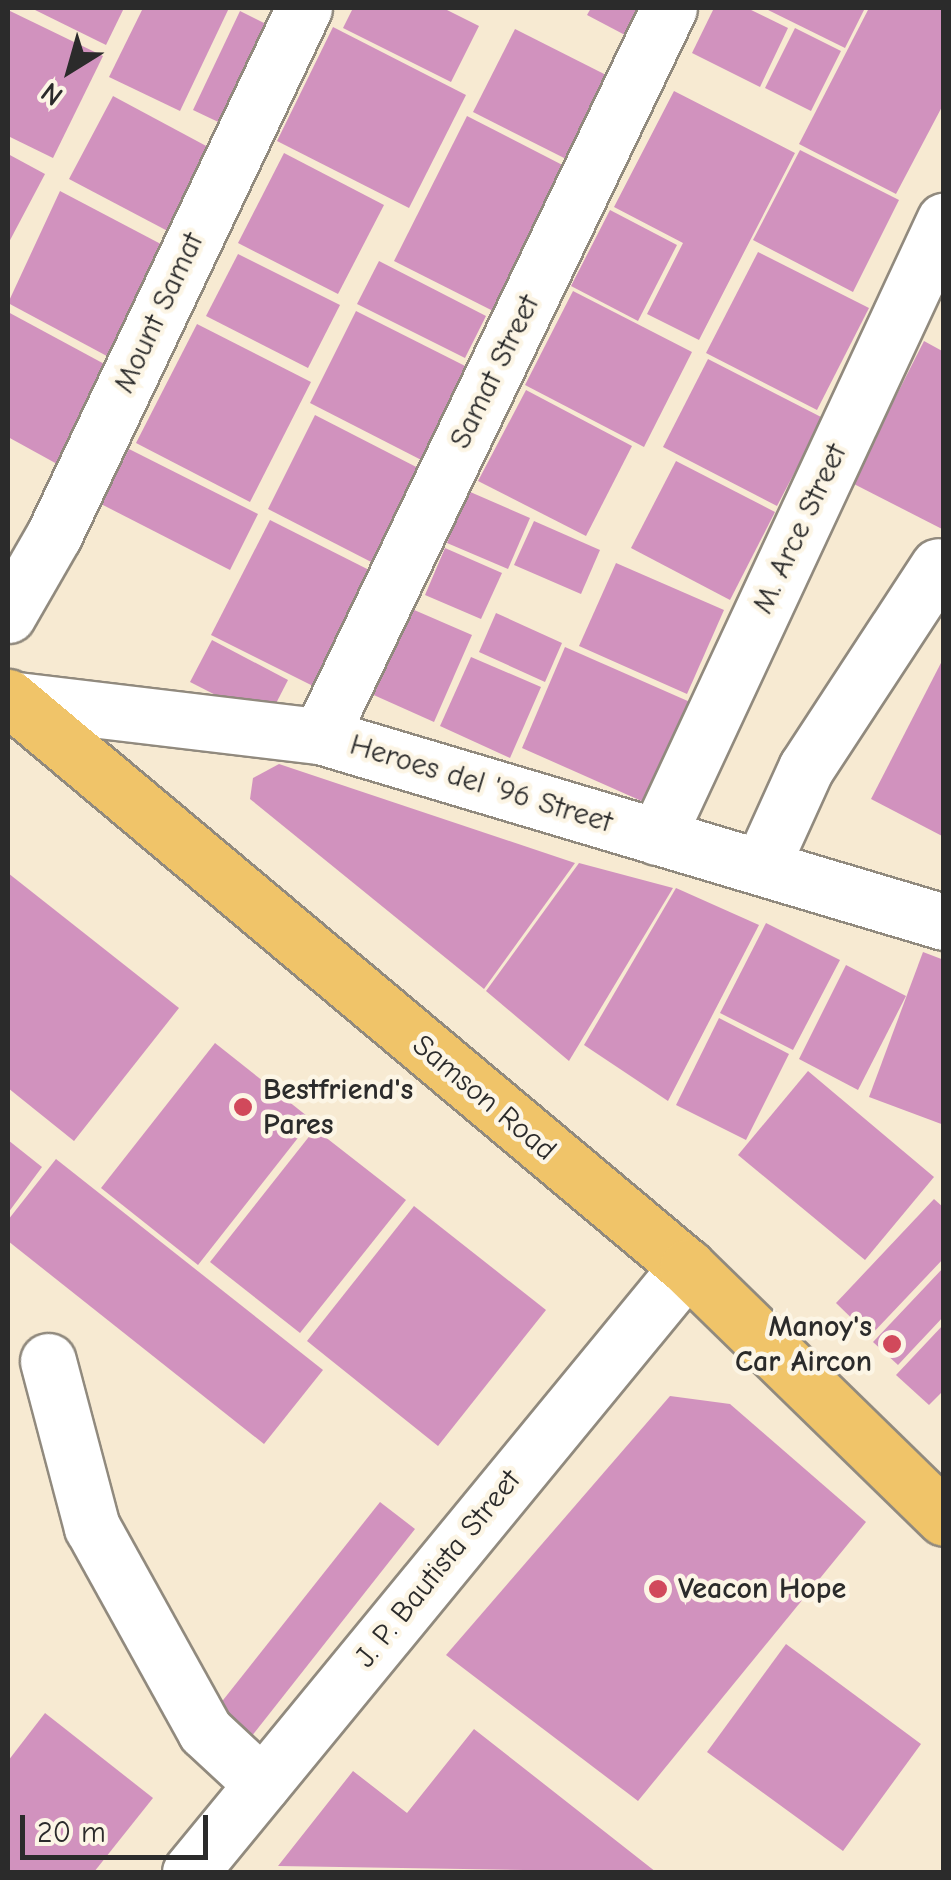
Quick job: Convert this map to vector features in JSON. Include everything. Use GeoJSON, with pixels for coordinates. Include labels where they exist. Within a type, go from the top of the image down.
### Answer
{"type":"FeatureCollection","features":[{"type":"Feature","properties":{"kind":"highway","name":"Samson Road"},"geometry":{"type":"LineString","coordinates":[[8,698],[687,1266],[944,1518]]}},
{"type":"Feature","properties":{"kind":"street","name":"Mount Samat"},"geometry":{"type":"LineString","coordinates":[[8,615],[54,535],[304,8]]}},
{"type":"Feature","properties":{"kind":"street","name":"Samat Street"},"geometry":{"type":"LineString","coordinates":[[320,736],[669,8]]}},
{"type":"Feature","properties":{"kind":"street","name":"M. Arce Street"},"geometry":{"type":"LineString","coordinates":[[656,837],[944,221]]}},
{"type":"Feature","properties":{"kind":"street"},"geometry":{"type":"LineString","coordinates":[[761,868],[806,768],[938,566]]}},
{"type":"Feature","properties":{"kind":"street","name":"Heroes del '96 Street"},"geometry":{"type":"LineString","coordinates":[[8,698],[320,736],[944,922]]}},
{"type":"Feature","properties":{"kind":"street","name":"J. P. Bautista Street"},"geometry":{"type":"LineString","coordinates":[[190,1872],[687,1266]]}},
{"type":"Feature","properties":{"kind":"street"},"geometry":{"type":"LineString","coordinates":[[48,1362],[92,1527],[205,1731],[262,1784]]}},
{"type":"Feature","properties":{"kind":"building"},"geometry":{"type":"Polygon","coordinates":[[[31,8],[124,8],[106,45],[31,8]]]}},
{"type":"Feature","properties":{"kind":"building"},"geometry":{"type":"Polygon","coordinates":[[[143,8],[229,8],[180,111],[109,77],[143,8]]]}},
{"type":"Feature","properties":{"kind":"building"},"geometry":{"type":"Polygon","coordinates":[[[353,8],[443,8],[479,26],[451,82],[343,28],[353,8]]]}},
{"type":"Feature","properties":{"kind":"building"},"geometry":{"type":"Polygon","coordinates":[[[591,8],[661,8],[642,44],[587,15],[591,8]]]}},
{"type":"Feature","properties":{"kind":"building"},"geometry":{"type":"Polygon","coordinates":[[[714,8],[747,8],[788,28],[760,87],[692,53],[714,8]]]}},
{"type":"Feature","properties":{"kind":"building"},"geometry":{"type":"Polygon","coordinates":[[[764,8],[865,8],[845,48],[764,8]]]}},
{"type":"Feature","properties":{"kind":"building"},"geometry":{"type":"Polygon","coordinates":[[[869,8],[944,8],[944,103],[896,194],[799,144],[869,8]]]}},
{"type":"Feature","properties":{"kind":"building"},"geometry":{"type":"Polygon","coordinates":[[[8,10],[103,56],[53,158],[8,136],[8,10]]]}},
{"type":"Feature","properties":{"kind":"building"},"geometry":{"type":"Polygon","coordinates":[[[240,11],[280,31],[233,129],[193,110],[240,11]]]}},
{"type":"Feature","properties":{"kind":"building"},"geometry":{"type":"Polygon","coordinates":[[[333,27],[466,95],[409,208],[277,141],[333,27]]]}},
{"type":"Feature","properties":{"kind":"building"},"geometry":{"type":"Polygon","coordinates":[[[795,28],[841,51],[811,111],[765,88],[795,28]]]}},
{"type":"Feature","properties":{"kind":"building"},"geometry":{"type":"Polygon","coordinates":[[[515,29],[618,81],[576,164],[473,112],[515,29]]]}},
{"type":"Feature","properties":{"kind":"building"},"geometry":{"type":"Polygon","coordinates":[[[674,91],[795,153],[699,340],[647,314],[683,243],[614,207],[674,91]]]}},
{"type":"Feature","properties":{"kind":"building"},"geometry":{"type":"Polygon","coordinates":[[[113,96],[223,155],[179,237],[69,179],[113,96]]]}},
{"type":"Feature","properties":{"kind":"building"},"geometry":{"type":"Polygon","coordinates":[[[467,116],[576,172],[503,316],[394,261],[467,116]]]}},
{"type":"Feature","properties":{"kind":"building"},"geometry":{"type":"Polygon","coordinates":[[[800,150],[899,200],[853,292],[753,240],[800,150]]]}},
{"type":"Feature","properties":{"kind":"building"},"geometry":{"type":"Polygon","coordinates":[[[284,153],[384,205],[338,294],[238,243],[284,153]]]}},
{"type":"Feature","properties":{"kind":"building"},"geometry":{"type":"Polygon","coordinates":[[[8,154],[45,174],[8,244],[8,154]]]}},
{"type":"Feature","properties":{"kind":"building"},"geometry":{"type":"Polygon","coordinates":[[[60,191],[176,252],[118,362],[8,303],[60,191]]]}},
{"type":"Feature","properties":{"kind":"building"},"geometry":{"type":"Polygon","coordinates":[[[610,210],[677,245],[638,321],[571,286],[610,210]]]}},
{"type":"Feature","properties":{"kind":"building"},"geometry":{"type":"Polygon","coordinates":[[[758,252],[869,308],[817,410],[706,353],[758,252]]]}},
{"type":"Feature","properties":{"kind":"building"},"geometry":{"type":"Polygon","coordinates":[[[238,254],[340,305],[308,368],[206,316],[238,254]]]}},
{"type":"Feature","properties":{"kind":"building"},"geometry":{"type":"Polygon","coordinates":[[[379,261],[486,316],[465,358],[357,304],[379,261]]]}},
{"type":"Feature","properties":{"kind":"building"},"geometry":{"type":"Polygon","coordinates":[[[573,291],[692,352],[644,447],[525,385],[573,291]]]}},
{"type":"Feature","properties":{"kind":"building"},"geometry":{"type":"Polygon","coordinates":[[[356,311],[481,374],[435,467],[310,403],[356,311]]]}},
{"type":"Feature","properties":{"kind":"building"},"geometry":{"type":"Polygon","coordinates":[[[8,312],[121,373],[68,470],[8,437],[8,312]]]}},
{"type":"Feature","properties":{"kind":"building"},"geometry":{"type":"Polygon","coordinates":[[[197,324],[311,382],[250,502],[136,443],[197,324]]]}},
{"type":"Feature","properties":{"kind":"building"},"geometry":{"type":"Polygon","coordinates":[[[924,341],[944,352],[944,530],[852,483],[924,341]]]}},
{"type":"Feature","properties":{"kind":"building"},"geometry":{"type":"Polygon","coordinates":[[[708,359],[823,418],[777,506],[663,447],[708,359]]]}},
{"type":"Feature","properties":{"kind":"building"},"geometry":{"type":"Polygon","coordinates":[[[526,390],[632,446],[586,536],[478,481],[526,390]]]}},
{"type":"Feature","properties":{"kind":"building"},"geometry":{"type":"Polygon","coordinates":[[[315,415],[426,472],[379,566],[268,509],[315,415]]]}},
{"type":"Feature","properties":{"kind":"building"},"geometry":{"type":"Polygon","coordinates":[[[129,449],[258,514],[230,570],[101,504],[129,449]]]}},
{"type":"Feature","properties":{"kind":"building"},"geometry":{"type":"Polygon","coordinates":[[[676,461],[775,512],[730,600],[631,548],[676,461]]]}},
{"type":"Feature","properties":{"kind":"building"},"geometry":{"type":"Polygon","coordinates":[[[468,491],[530,518],[508,569],[447,543],[468,491]]]}},
{"type":"Feature","properties":{"kind":"building"},"geometry":{"type":"Polygon","coordinates":[[[270,520],[383,577],[325,692],[211,635],[270,520]]]}},
{"type":"Feature","properties":{"kind":"building"},"geometry":{"type":"Polygon","coordinates":[[[534,521],[600,550],[581,594],[514,565],[534,521]]]}},
{"type":"Feature","properties":{"kind":"building"},"geometry":{"type":"Polygon","coordinates":[[[445,548],[502,573],[481,619],[425,595],[445,548]]]}},
{"type":"Feature","properties":{"kind":"building"},"geometry":{"type":"Polygon","coordinates":[[[616,563],[724,610],[687,694],[579,646],[616,563]]]}},
{"type":"Feature","properties":{"kind":"building"},"geometry":{"type":"Polygon","coordinates":[[[405,606],[472,635],[434,722],[367,692],[405,606]]]}},
{"type":"Feature","properties":{"kind":"building"},"geometry":{"type":"Polygon","coordinates":[[[496,613],[562,643],[545,682],[479,652],[496,613]]]}},
{"type":"Feature","properties":{"kind":"building"},"geometry":{"type":"Polygon","coordinates":[[[212,640],[288,680],[267,721],[190,682],[212,640]]]}},
{"type":"Feature","properties":{"kind":"building"},"geometry":{"type":"Polygon","coordinates":[[[565,647],[690,702],[646,803],[522,748],[565,647]]]}},
{"type":"Feature","properties":{"kind":"building"},"geometry":{"type":"Polygon","coordinates":[[[471,657],[541,687],[510,758],[440,726],[471,657]]]}},
{"type":"Feature","properties":{"kind":"building"},"geometry":{"type":"Polygon","coordinates":[[[944,657],[944,837],[871,799],[944,657]]]}},
{"type":"Feature","properties":{"kind":"building"},"geometry":{"type":"Polygon","coordinates":[[[279,764],[575,863],[484,989],[250,799],[253,778],[279,764]]]}},
{"type":"Feature","properties":{"kind":"building"},"geometry":{"type":"Polygon","coordinates":[[[579,863],[673,888],[569,1061],[486,991],[579,863]]]}},
{"type":"Feature","properties":{"kind":"building"},"geometry":{"type":"Polygon","coordinates":[[[8,873],[179,1008],[74,1141],[8,1088],[8,873]]]}},
{"type":"Feature","properties":{"kind":"building"},"geometry":{"type":"Polygon","coordinates":[[[676,888],[759,925],[668,1101],[584,1045],[676,888]]]}},
{"type":"Feature","properties":{"kind":"building"},"geometry":{"type":"Polygon","coordinates":[[[766,923],[840,960],[793,1050],[720,1013],[766,923]]]}},
{"type":"Feature","properties":{"kind":"building"},"geometry":{"type":"Polygon","coordinates":[[[923,952],[944,960],[944,1125],[869,1097],[923,952]]]}},
{"type":"Feature","properties":{"kind":"building"},"geometry":{"type":"Polygon","coordinates":[[[846,965],[906,996],[858,1090],[799,1059],[846,965]]]}},
{"type":"Feature","properties":{"kind":"building"},"geometry":{"type":"Polygon","coordinates":[[[719,1018],[789,1054],[746,1140],[676,1105],[719,1018]]]}},
{"type":"Feature","properties":{"kind":"building"},"geometry":{"type":"Polygon","coordinates":[[[215,1043],[312,1120],[198,1265],[101,1188],[215,1043]]]}},
{"type":"Feature","properties":{"kind":"building"},"geometry":{"type":"Polygon","coordinates":[[[808,1071],[934,1177],[865,1260],[738,1155],[808,1071]]]}},
{"type":"Feature","properties":{"kind":"building"},"geometry":{"type":"Polygon","coordinates":[[[315,1129],[406,1200],[300,1333],[210,1262],[315,1129]]]}},
{"type":"Feature","properties":{"kind":"building"},"geometry":{"type":"Polygon","coordinates":[[[8,1140],[42,1167],[8,1213],[8,1140]]]}},
{"type":"Feature","properties":{"kind":"building"},"geometry":{"type":"Polygon","coordinates":[[[56,1159],[323,1370],[264,1444],[8,1241],[8,1220],[56,1159]]]}},
{"type":"Feature","properties":{"kind":"building"},"geometry":{"type":"Polygon","coordinates":[[[934,1199],[944,1208],[944,1258],[870,1336],[836,1303],[934,1199]]]}},
{"type":"Feature","properties":{"kind":"building"},"geometry":{"type":"Polygon","coordinates":[[[414,1206],[546,1310],[438,1446],[307,1341],[414,1206]]]}},
{"type":"Feature","properties":{"kind":"building"},"geometry":{"type":"Polygon","coordinates":[[[944,1267],[944,1316],[898,1365],[873,1342],[944,1267]]]}},
{"type":"Feature","properties":{"kind":"building"},"geometry":{"type":"Polygon","coordinates":[[[944,1324],[944,1390],[929,1405],[896,1375],[944,1324]]]}},
{"type":"Feature","properties":{"kind":"building","name":"Veacon Hope"},"geometry":{"type":"Polygon","coordinates":[[[670,1396],[730,1404],[866,1522],[638,1801],[446,1655],[670,1396]]]}},
{"type":"Feature","properties":{"kind":"building"},"geometry":{"type":"Polygon","coordinates":[[[380,1502],[415,1529],[251,1737],[216,1709],[380,1502]]]}},
{"type":"Feature","properties":{"kind":"building"},"geometry":{"type":"Polygon","coordinates":[[[786,1644],[921,1744],[843,1851],[707,1752],[786,1644]]]}},
{"type":"Feature","properties":{"kind":"building"},"geometry":{"type":"Polygon","coordinates":[[[45,1713],[153,1798],[94,1872],[8,1872],[8,1761],[45,1713]]]}},
{"type":"Feature","properties":{"kind":"building"},"geometry":{"type":"Polygon","coordinates":[[[474,1729],[656,1872],[278,1866],[353,1771],[407,1813],[474,1729]]]}},
{"type":"Feature","properties":{"kind":"place","name":"Bestfriend's Pares"},"geometry":{"type":"Point","coordinates":[243,1107]}},
{"type":"Feature","properties":{"kind":"place","name":"Manoy's Car Aircon"},"geometry":{"type":"Point","coordinates":[892,1344]}},
{"type":"Feature","properties":{"kind":"place","name":"Veacon Hope"},"geometry":{"type":"Point","coordinates":[658,1589]}}]}
